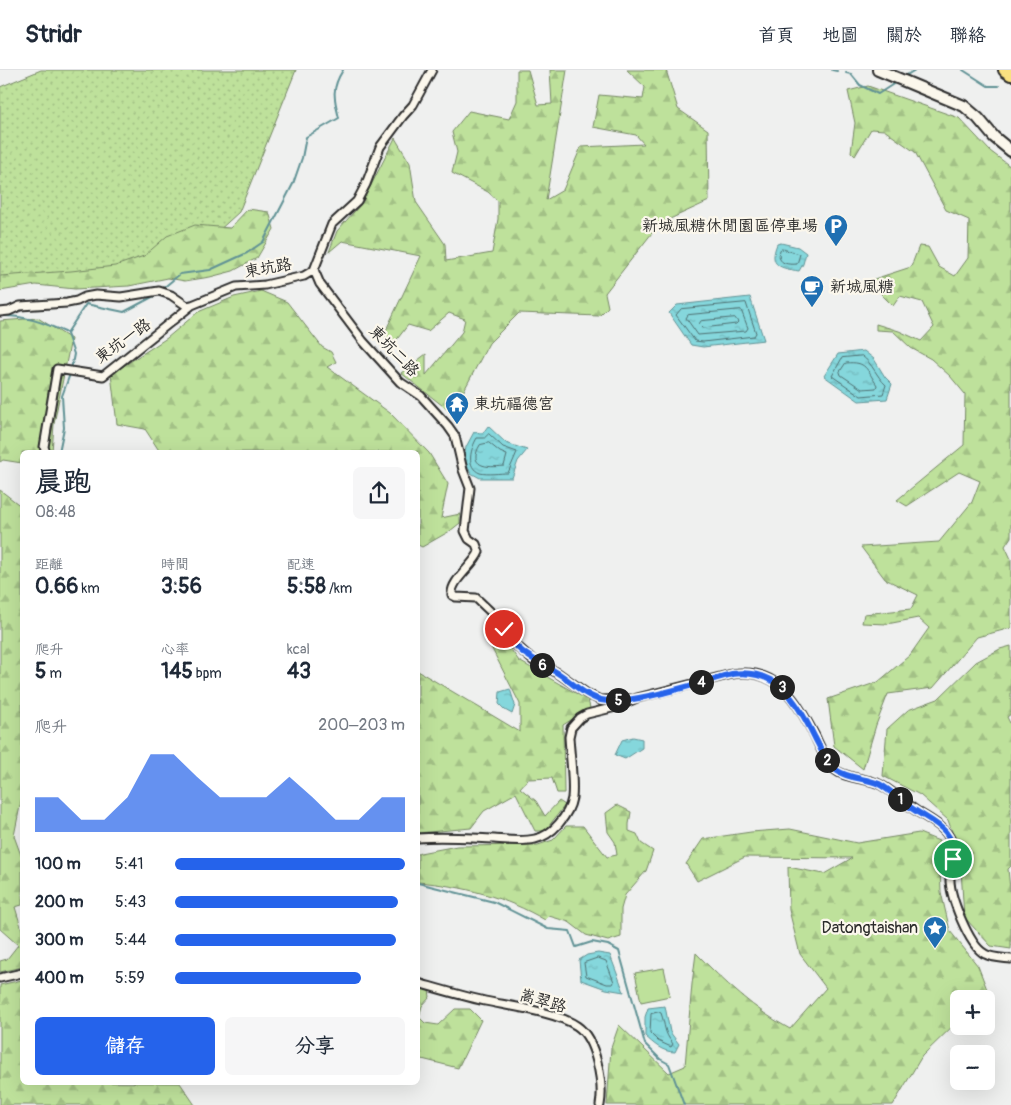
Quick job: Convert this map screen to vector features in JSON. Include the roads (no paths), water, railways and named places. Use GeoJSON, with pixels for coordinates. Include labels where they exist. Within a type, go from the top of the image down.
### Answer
{"type":"FeatureCollection","features":[{"type":"Feature","properties":{"kind":"highway"},"geometry":{"type":"LineString","coordinates":[[1005,70],[1011,74]]}},
{"type":"Feature","properties":{"kind":"street","name":"東坑路"},"geometry":{"type":"LineString","coordinates":[[192,305],[236,288],[266,285],[304,276],[314,270],[332,224],[357,201],[380,148],[403,116],[414,105],[432,70]]}},
{"type":"Feature","properties":{"kind":"street"},"geometry":{"type":"LineString","coordinates":[[878,70],[964,106],[978,118],[994,137],[1011,151]]}},
{"type":"Feature","properties":{"kind":"street","name":"東坑二路"},"geometry":{"type":"LineString","coordinates":[[314,270],[320,284],[363,341],[400,382],[421,396],[455,436],[462,470],[470,488],[465,531],[469,539],[476,544],[479,552],[476,559],[454,584],[451,590],[452,595],[476,598],[494,616],[510,640],[520,650],[534,661],[558,673],[586,693],[600,700],[610,701],[637,698]]}},
{"type":"Feature","properties":{"kind":"street"},"geometry":{"type":"LineString","coordinates":[[0,312],[10,311],[20,306],[67,304],[91,296],[121,297],[159,290],[172,295],[187,306],[192,305]]}},
{"type":"Feature","properties":{"kind":"street","name":"東坑一路"},"geometry":{"type":"LineString","coordinates":[[45,450],[44,447],[57,369],[103,376],[192,305]]}},
{"type":"Feature","properties":{"kind":"street"},"geometry":{"type":"LineString","coordinates":[[420,838],[438,836],[514,840],[537,839],[555,828],[569,808],[572,797],[569,737],[571,728],[580,718],[587,714],[616,707],[637,698],[744,672],[772,679],[786,691],[809,725],[825,758],[835,769],[843,774],[879,784],[942,827],[952,841],[950,879],[958,914],[974,944],[985,954],[1011,959]]}},
{"type":"Feature","properties":{"kind":"street"},"geometry":{"type":"LineString","coordinates":[[0,978],[20,973]]}},
{"type":"Feature","properties":{"kind":"street","name":"嵩翠路"},"geometry":{"type":"LineString","coordinates":[[420,984],[481,1000],[527,1009],[577,1026],[587,1036],[596,1057],[600,1105]]}},
{"type":"Feature","properties":{"kind":"water"},"geometry":{"type":"Polygon","coordinates":[[[781,243],[798,247],[806,253],[799,271],[781,267],[775,261],[777,244],[781,243]]]}},
{"type":"Feature","properties":{"kind":"water"},"geometry":{"type":"Polygon","coordinates":[[[750,297],[764,340],[703,347],[691,345],[669,313],[677,305],[750,297]]]}},
{"type":"Feature","properties":{"kind":"water"},"geometry":{"type":"Polygon","coordinates":[[[864,351],[874,359],[885,377],[892,384],[887,399],[859,401],[824,376],[838,354],[864,351]]]}},
{"type":"Feature","properties":{"kind":"water"},"geometry":{"type":"Polygon","coordinates":[[[488,426],[506,443],[527,450],[518,461],[512,478],[480,478],[471,473],[464,458],[466,447],[474,432],[483,433],[488,426]]]}},
{"type":"Feature","properties":{"kind":"water"},"geometry":{"type":"Polygon","coordinates":[[[510,689],[515,705],[512,714],[499,704],[500,692],[510,689]]]}},
{"type":"Feature","properties":{"kind":"water"},"geometry":{"type":"Polygon","coordinates":[[[633,737],[642,739],[642,748],[625,759],[615,755],[622,740],[633,737]]]}},
{"type":"Feature","properties":{"kind":"water"},"geometry":{"type":"Polygon","coordinates":[[[598,953],[610,955],[624,992],[606,989],[581,980],[579,960],[587,955],[598,953]]]}},
{"type":"Feature","properties":{"kind":"water"},"geometry":{"type":"Polygon","coordinates":[[[665,1006],[670,1032],[679,1044],[675,1052],[662,1049],[645,1036],[645,1017],[648,1008],[665,1006]]]}},
{"type":"Feature","properties":{"kind":"waterway"},"geometry":{"type":"LineString","coordinates":[[161,290],[180,274],[210,270],[247,253],[263,242],[293,184],[302,158],[306,137],[339,118],[335,88],[343,70]]}},
{"type":"Feature","properties":{"kind":"waterway"},"geometry":{"type":"LineString","coordinates":[[832,70],[837,71]]}},
{"type":"Feature","properties":{"kind":"waterway"},"geometry":{"type":"LineString","coordinates":[[905,76],[915,70]]}},
{"type":"Feature","properties":{"kind":"waterway"},"geometry":{"type":"LineString","coordinates":[[963,70],[988,86],[999,86]]}},
{"type":"Feature","properties":{"kind":"waterway"},"geometry":{"type":"LineString","coordinates":[[846,73],[851,74],[860,85],[878,94],[895,83]]}},
{"type":"Feature","properties":{"kind":"waterway"},"geometry":{"type":"LineString","coordinates":[[0,316],[34,320],[67,333],[86,304],[124,312],[156,295]]}},
{"type":"Feature","properties":{"kind":"waterway"},"geometry":{"type":"LineString","coordinates":[[67,334],[74,354],[71,370]]}},
{"type":"Feature","properties":{"kind":"waterway"},"geometry":{"type":"LineString","coordinates":[[59,450],[64,428],[62,396],[70,374]]}},
{"type":"Feature","properties":{"kind":"waterway"},"geometry":{"type":"LineString","coordinates":[[420,884],[494,902],[548,929],[570,931],[576,947],[592,942],[608,945],[619,951],[645,1044],[660,1059],[669,1064],[684,1105]]}},
{"type":"Feature","properties":{"kind":"place","name":"新城風糖休閒園區停車場"},"geometry":{"type":"Point","coordinates":[836,247]}},
{"type":"Feature","properties":{"kind":"place","name":"新城風糖"},"geometry":{"type":"Point","coordinates":[812,308]}},
{"type":"Feature","properties":{"kind":"place","name":"東坑福德宮"},"geometry":{"type":"Point","coordinates":[457,425]}},
{"type":"Feature","properties":{"kind":"place","name":"Datongtaishan"},"geometry":{"type":"Point","coordinates":[935,949]}}]}
